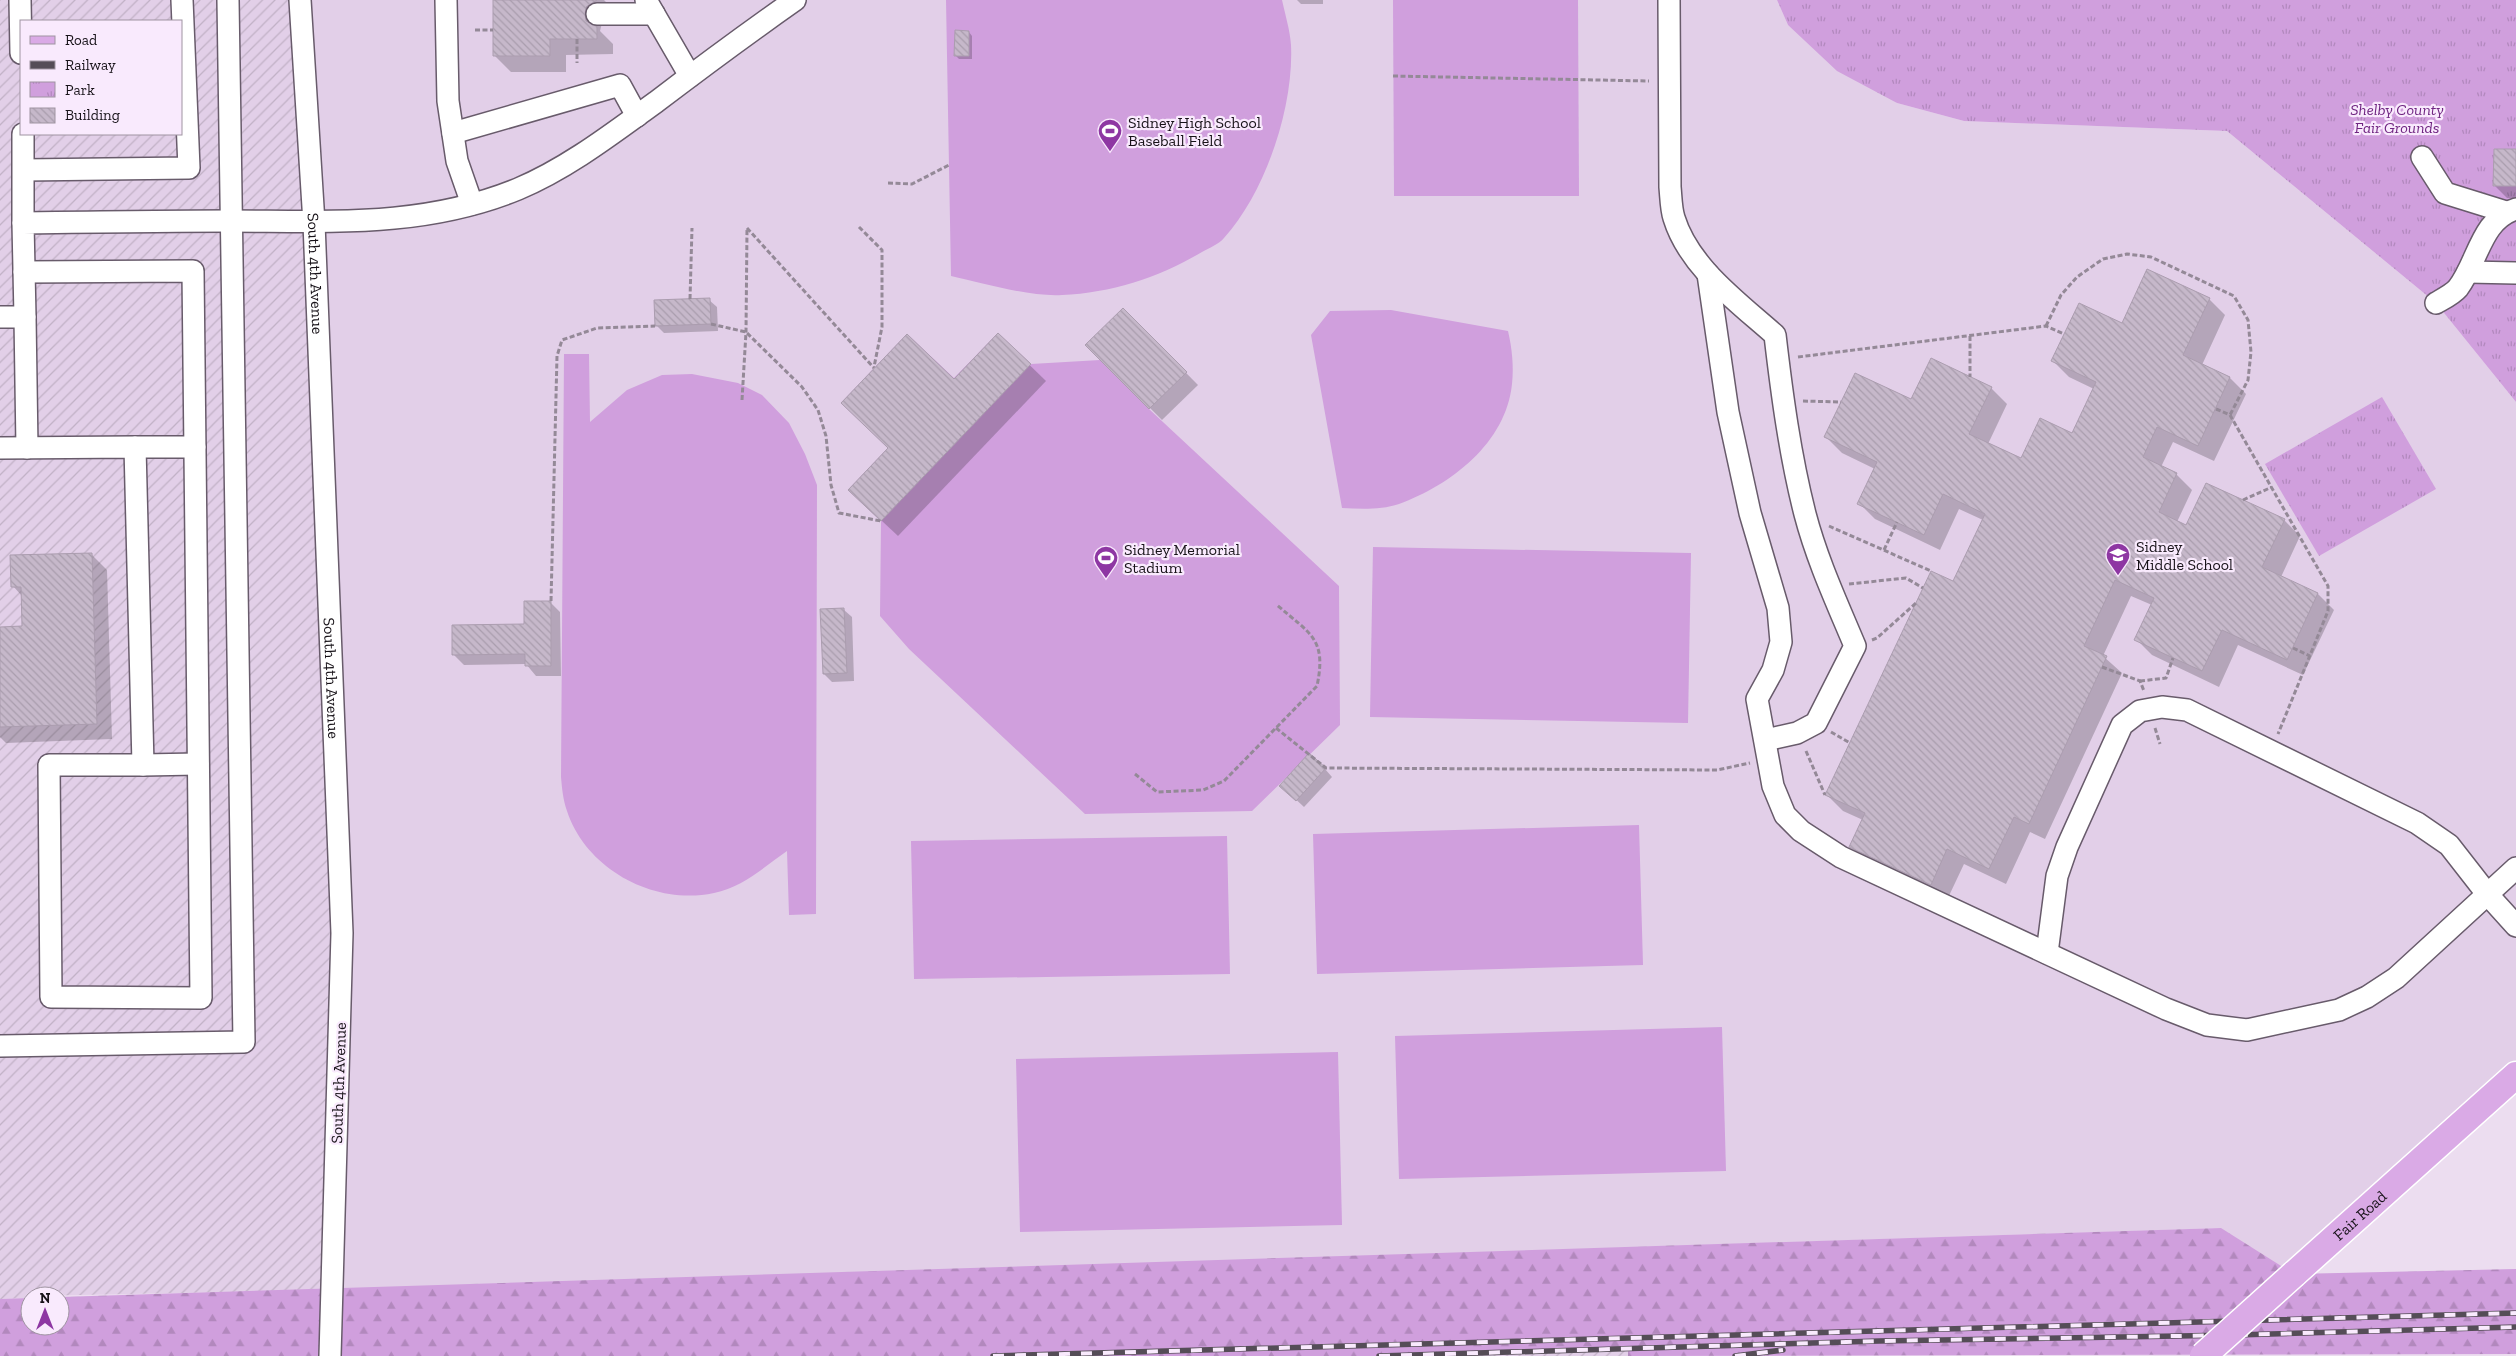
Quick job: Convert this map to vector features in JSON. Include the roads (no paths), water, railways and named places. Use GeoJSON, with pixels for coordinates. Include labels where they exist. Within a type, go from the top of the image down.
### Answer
{"type":"FeatureCollection","features":[{"type":"Feature","properties":{"kind":"main road","name":"Fair Road"},"geometry":{"type":"LineString","coordinates":[[2203,1356],[2516,1075]]}},
{"type":"Feature","properties":{"kind":"street"},"geometry":{"type":"LineString","coordinates":[[20,0],[20,20]]}},
{"type":"Feature","properties":{"kind":"street"},"geometry":{"type":"LineString","coordinates":[[24,170],[189,168],[182,0]]}},
{"type":"Feature","properties":{"kind":"street"},"geometry":{"type":"LineString","coordinates":[[0,1046],[244,1042],[228,0]]}},
{"type":"Feature","properties":{"kind":"street","name":"South 4th Avenue"},"geometry":{"type":"LineString","coordinates":[[300,0],[314,223],[342,933],[330,1356]]}},
{"type":"Feature","properties":{"kind":"street"},"geometry":{"type":"LineString","coordinates":[[446,0],[448,101],[457,161],[472,204]]}},
{"type":"Feature","properties":{"kind":"street"},"geometry":{"type":"LineString","coordinates":[[23,223],[230,221],[314,223],[419,217],[472,204],[519,188],[562,165],[637,116],[795,0]]}},
{"type":"Feature","properties":{"kind":"street"},"geometry":{"type":"LineString","coordinates":[[1669,0],[1670,187],[1673,217],[1683,241],[1708,274],[1774,335],[1786,432],[1805,516],[1829,586],[1855,646],[1816,723],[1767,749]]}},
{"type":"Feature","properties":{"kind":"street"},"geometry":{"type":"LineString","coordinates":[[597,14],[650,7],[690,76]]}},
{"type":"Feature","properties":{"kind":"street"},"geometry":{"type":"LineString","coordinates":[[453,133],[620,85],[637,116]]}},
{"type":"Feature","properties":{"kind":"street"},"geometry":{"type":"LineString","coordinates":[[23,135],[27,448]]}},
{"type":"Feature","properties":{"kind":"street"},"geometry":{"type":"LineString","coordinates":[[2422,157],[2445,193],[2511,210]]}},
{"type":"Feature","properties":{"kind":"street"},"geometry":{"type":"LineString","coordinates":[[2436,303],[2457,290],[2492,223],[2511,210]]}},
{"type":"Feature","properties":{"kind":"street"},"geometry":{"type":"LineString","coordinates":[[24,272],[193,271],[201,998],[51,997],[49,765],[198,764]]}},
{"type":"Feature","properties":{"kind":"street"},"geometry":{"type":"LineString","coordinates":[[2468,272],[2516,273]]}},
{"type":"Feature","properties":{"kind":"street"},"geometry":{"type":"LineString","coordinates":[[1708,274],[1732,431],[1750,513],[1778,608],[1782,642],[1773,670],[1757,699],[1773,786],[1785,815],[1801,831],[1841,857],[2166,1009],[2207,1025],[2247,1030],[2339,1010],[2367,998],[2396,978],[2488,896],[2516,868]]}},
{"type":"Feature","properties":{"kind":"street"},"geometry":{"type":"LineString","coordinates":[[0,317],[25,317]]}},
{"type":"Feature","properties":{"kind":"street"},"geometry":{"type":"LineString","coordinates":[[135,447],[143,765]]}},
{"type":"Feature","properties":{"kind":"street"},"geometry":{"type":"LineString","coordinates":[[0,448],[195,447]]}},
{"type":"Feature","properties":{"kind":"street"},"geometry":{"type":"LineString","coordinates":[[2047,954],[2057,876],[2067,847],[2122,726],[2140,711],[2162,707],[2187,710],[2417,823],[2449,845],[2488,896],[2516,926]]}},
{"type":"Feature","properties":{"kind":"railway"},"geometry":{"type":"LineString","coordinates":[[993,1356],[2516,1313]]}},
{"type":"Feature","properties":{"kind":"railway"},"geometry":{"type":"LineString","coordinates":[[1379,1356],[1879,1341],[2236,1335],[2516,1327]]}},
{"type":"Feature","properties":{"kind":"railway"},"geometry":{"type":"LineString","coordinates":[[1735,1356],[1783,1350]]}},
{"type":"Feature","properties":{"kind":"place","name":"Sidney High School Baseball Field"},"geometry":{"type":"Point","coordinates":[1110,152]}},
{"type":"Feature","properties":{"kind":"place","name":"Sidney Middle School"},"geometry":{"type":"Point","coordinates":[2118,576]}},
{"type":"Feature","properties":{"kind":"place","name":"Sidney Memorial Stadium"},"geometry":{"type":"Point","coordinates":[1106,579]}},
{"type":"Feature","properties":{"kind":"park label","name":"Shelby County Fair Grounds"},"geometry":{"type":"Point","coordinates":[2397,118]}}]}
